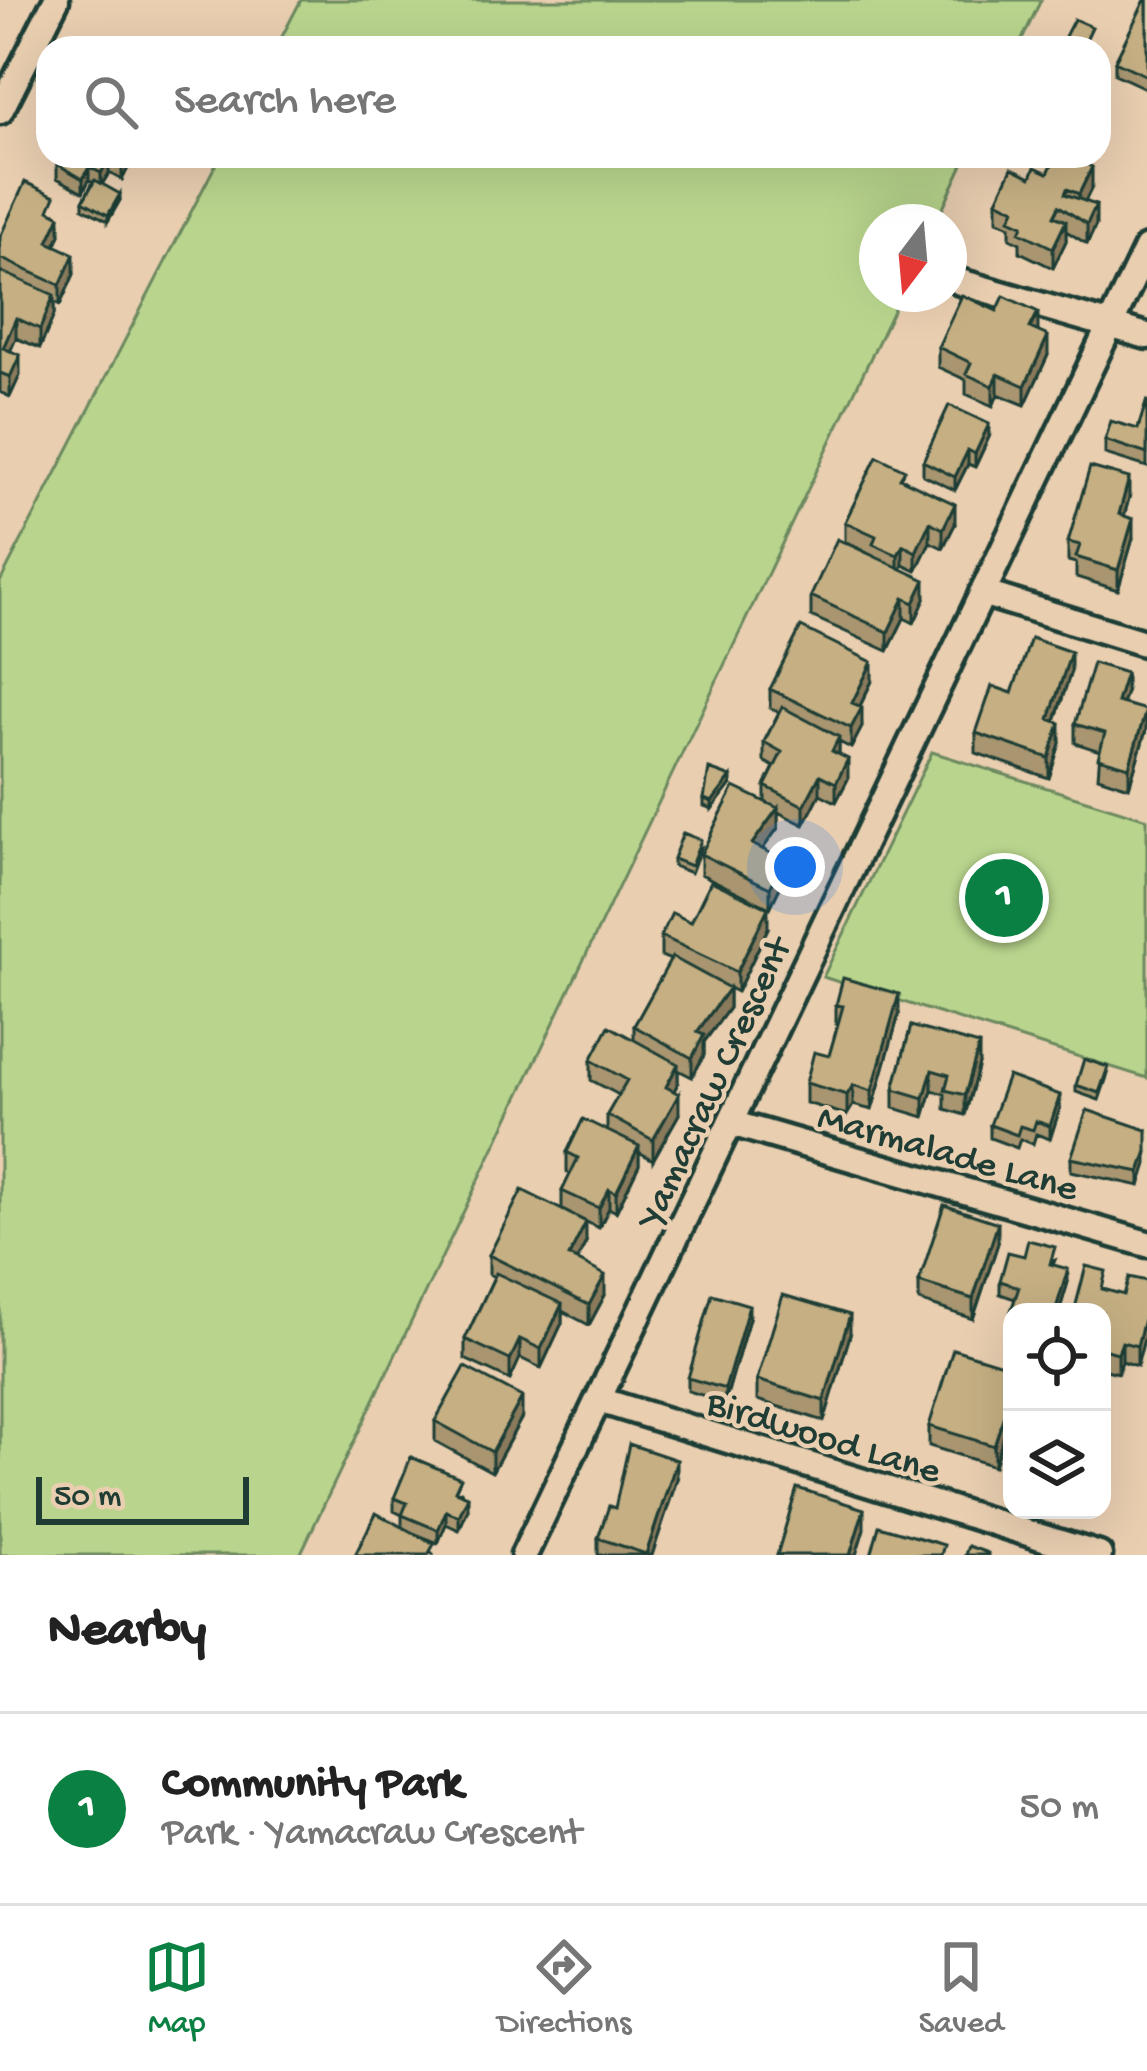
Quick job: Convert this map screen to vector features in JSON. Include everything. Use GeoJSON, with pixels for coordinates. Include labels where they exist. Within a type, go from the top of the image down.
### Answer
{"type":"FeatureCollection","features":[{"type":"Feature","properties":{"kind":"street"},"geometry":{"type":"LineString","coordinates":[[38,36],[56,0]]}},
{"type":"Feature","properties":{"kind":"street"},"geometry":{"type":"LineString","coordinates":[[0,111],[36,40]]}},
{"type":"Feature","properties":{"kind":"street","name":"Yamacraw Crescent"},"geometry":{"type":"LineString","coordinates":[[524,1555],[1147,248]]}},
{"type":"Feature","properties":{"kind":"street"},"geometry":{"type":"LineString","coordinates":[[967,284],[1147,336]]}},
{"type":"Feature","properties":{"kind":"street"},"geometry":{"type":"LineString","coordinates":[[982,592],[1147,644]]}},
{"type":"Feature","properties":{"kind":"street","name":"Marmalade Lane"},"geometry":{"type":"LineString","coordinates":[[731,1123],[1147,1244]]}},
{"type":"Feature","properties":{"kind":"street","name":"Birdwood Lane"},"geometry":{"type":"LineString","coordinates":[[599,1400],[1099,1555]]}},
{"type":"Feature","properties":{"kind":"green space"},"geometry":{"type":"Polygon","coordinates":[[[301,0],[1041,0],[1024,36],[282,36],[301,0]]]}},
{"type":"Feature","properties":{"kind":"green space"},"geometry":{"type":"Polygon","coordinates":[[[214,168],[961,168],[944,204],[859,204],[859,312],[892,312],[300,1555],[0,1555],[0,582],[214,168]]]}},
{"type":"Feature","properties":{"kind":"green space"},"geometry":{"type":"Polygon","coordinates":[[[932,752],[1147,819],[1147,1078],[823,977],[932,752]]]}},
{"type":"Feature","properties":{"kind":"building"},"geometry":{"type":"Polygon","coordinates":[[[1147,0],[1147,76],[1115,61],[1147,0]]]}},
{"type":"Feature","properties":{"kind":"building"},"geometry":{"type":"Polygon","coordinates":[[[1074,19],[1092,27],[1088,36],[1065,36],[1074,19]]]}},
{"type":"Feature","properties":{"kind":"building"},"geometry":{"type":"Polygon","coordinates":[[[64,168],[88,168],[83,179],[64,168]]]}},
{"type":"Feature","properties":{"kind":"building"},"geometry":{"type":"Polygon","coordinates":[[[1012,168],[1031,177],[1035,168],[1048,173],[1050,168],[1092,168],[1079,194],[1067,189],[1065,194],[1096,205],[1087,224],[1059,206],[1054,216],[1066,221],[1053,248],[1020,232],[1023,225],[1010,219],[1015,209],[997,200],[1012,168]]]}},
{"type":"Feature","properties":{"kind":"building"},"geometry":{"type":"Polygon","coordinates":[[[95,180],[120,194],[108,215],[83,201],[95,180]]]}},
{"type":"Feature","properties":{"kind":"building"},"geometry":{"type":"Polygon","coordinates":[[[25,182],[55,196],[49,210],[60,216],[48,242],[74,254],[60,285],[0,258],[0,237],[25,182]]]}},
{"type":"Feature","properties":{"kind":"building"},"geometry":{"type":"Polygon","coordinates":[[[0,271],[54,295],[40,329],[16,318],[3,348],[20,355],[10,377],[0,373],[0,271]]]}},
{"type":"Feature","properties":{"kind":"building"},"geometry":{"type":"Polygon","coordinates":[[[1004,296],[1038,312],[1030,328],[1048,336],[1025,386],[998,374],[993,386],[966,374],[971,363],[938,347],[954,312],[967,312],[967,297],[997,311],[1004,296]]]}},
{"type":"Feature","properties":{"kind":"building"},"geometry":{"type":"Polygon","coordinates":[[[1147,400],[1147,454],[1105,440],[1111,421],[1138,429],[1147,400]]]}},
{"type":"Feature","properties":{"kind":"building"},"geometry":{"type":"Polygon","coordinates":[[[949,405],[989,424],[975,454],[968,450],[955,477],[923,461],[949,405]]]}},
{"type":"Feature","properties":{"kind":"building"},"geometry":{"type":"Polygon","coordinates":[[[877,456],[905,470],[900,478],[955,504],[943,529],[930,522],[916,552],[903,545],[898,555],[873,544],[876,536],[845,522],[877,456]]]}},
{"type":"Feature","properties":{"kind":"building"},"geometry":{"type":"Polygon","coordinates":[[[1090,467],[1129,478],[1119,514],[1133,519],[1118,570],[1076,557],[1080,545],[1068,542],[1090,467]]]}},
{"type":"Feature","properties":{"kind":"building"},"geometry":{"type":"Polygon","coordinates":[[[837,539],[925,580],[914,603],[904,598],[888,632],[811,596],[837,539]]]}},
{"type":"Feature","properties":{"kind":"building"},"geometry":{"type":"Polygon","coordinates":[[[801,627],[872,662],[852,703],[862,707],[851,728],[770,689],[801,627]]]}},
{"type":"Feature","properties":{"kind":"building"},"geometry":{"type":"Polygon","coordinates":[[[1031,638],[1071,652],[1049,719],[1060,723],[1049,758],[976,733],[992,686],[1012,693],[1031,638]]]}},
{"type":"Feature","properties":{"kind":"building"},"geometry":{"type":"Polygon","coordinates":[[[1093,663],[1126,673],[1117,702],[1146,710],[1129,767],[1098,758],[1105,733],[1075,724],[1093,663]]]}},
{"type":"Feature","properties":{"kind":"building"},"geometry":{"type":"Polygon","coordinates":[[[782,707],[839,737],[832,751],[848,759],[836,783],[820,775],[804,806],[765,786],[782,752],[764,742],[782,707]]]}},
{"type":"Feature","properties":{"kind":"building"},"geometry":{"type":"Polygon","coordinates":[[[709,769],[731,777],[712,802],[704,799],[709,769]]]}},
{"type":"Feature","properties":{"kind":"building"},"geometry":{"type":"Polygon","coordinates":[[[734,787],[778,808],[752,844],[784,860],[770,888],[701,854],[734,787]]]}},
{"type":"Feature","properties":{"kind":"building"},"geometry":{"type":"Polygon","coordinates":[[[683,833],[701,840],[691,866],[673,859],[683,833]]]}},
{"type":"Feature","properties":{"kind":"building"},"geometry":{"type":"Polygon","coordinates":[[[711,881],[768,908],[737,972],[661,936],[672,913],[691,922],[711,881]]]}},
{"type":"Feature","properties":{"kind":"building"},"geometry":{"type":"Polygon","coordinates":[[[672,957],[729,988],[697,1032],[704,1035],[692,1058],[634,1026],[672,957]]]}},
{"type":"Feature","properties":{"kind":"building"},"geometry":{"type":"Polygon","coordinates":[[[843,978],[899,994],[872,1091],[853,1085],[847,1095],[806,1083],[814,1052],[829,1056],[843,1006],[836,1005],[843,978]]]}},
{"type":"Feature","properties":{"kind":"building"},"geometry":{"type":"Polygon","coordinates":[[[609,1026],[678,1064],[666,1087],[679,1094],[653,1140],[607,1115],[627,1080],[591,1060],[609,1026]]]}},
{"type":"Feature","properties":{"kind":"building"},"geometry":{"type":"Polygon","coordinates":[[[911,1026],[979,1045],[965,1095],[945,1090],[949,1075],[932,1070],[924,1098],[894,1089],[911,1026]]]}},
{"type":"Feature","properties":{"kind":"building"},"geometry":{"type":"Polygon","coordinates":[[[1084,1059],[1108,1067],[1099,1093],[1076,1085],[1084,1059]]]}},
{"type":"Feature","properties":{"kind":"building"},"geometry":{"type":"Polygon","coordinates":[[[1008,1076],[1060,1095],[1050,1126],[1036,1121],[1033,1130],[1020,1126],[1017,1135],[990,1125],[1008,1076]]]}},
{"type":"Feature","properties":{"kind":"building"},"geometry":{"type":"Polygon","coordinates":[[[1087,1110],[1147,1130],[1140,1172],[1071,1158],[1087,1110]]]}},
{"type":"Feature","properties":{"kind":"building"},"geometry":{"type":"Polygon","coordinates":[[[583,1119],[639,1146],[616,1193],[609,1189],[599,1208],[562,1191],[578,1158],[567,1152],[583,1119]]]}},
{"type":"Feature","properties":{"kind":"building"},"geometry":{"type":"Polygon","coordinates":[[[522,1190],[586,1222],[569,1256],[605,1275],[589,1305],[489,1255],[522,1190]]]}},
{"type":"Feature","properties":{"kind":"building"},"geometry":{"type":"Polygon","coordinates":[[[944,1205],[998,1223],[973,1299],[919,1282],[944,1205]]]}},
{"type":"Feature","properties":{"kind":"building"},"geometry":{"type":"Polygon","coordinates":[[[1028,1240],[1055,1247],[1050,1264],[1068,1269],[1058,1303],[1014,1303],[1019,1287],[1000,1281],[1008,1252],[1024,1256],[1028,1240]]]}},
{"type":"Feature","properties":{"kind":"building"},"geometry":{"type":"Polygon","coordinates":[[[1086,1266],[1106,1271],[1102,1289],[1124,1295],[1129,1277],[1147,1281],[1147,1308],[1137,1346],[1122,1342],[1118,1353],[1111,1351],[1111,1303],[1076,1303],[1086,1266]]]}},
{"type":"Feature","properties":{"kind":"building"},"geometry":{"type":"Polygon","coordinates":[[[496,1273],[562,1304],[541,1349],[520,1339],[510,1360],[465,1339],[496,1273]]]}},
{"type":"Feature","properties":{"kind":"building"},"geometry":{"type":"Polygon","coordinates":[[[712,1294],[749,1305],[725,1389],[688,1378],[712,1294]]]}},
{"type":"Feature","properties":{"kind":"building"},"geometry":{"type":"Polygon","coordinates":[[[783,1295],[850,1315],[824,1401],[757,1380],[783,1295]]]}},
{"type":"Feature","properties":{"kind":"building"},"geometry":{"type":"Polygon","coordinates":[[[953,1349],[1003,1364],[1003,1418],[994,1446],[929,1426],[953,1349]]]}},
{"type":"Feature","properties":{"kind":"building"},"geometry":{"type":"Polygon","coordinates":[[[465,1367],[522,1397],[492,1452],[435,1421],[465,1367]]]}},
{"type":"Feature","properties":{"kind":"building"},"geometry":{"type":"Polygon","coordinates":[[[629,1444],[677,1460],[646,1554],[598,1538],[609,1506],[615,1508],[629,1444]]]}},
{"type":"Feature","properties":{"kind":"building"},"geometry":{"type":"Polygon","coordinates":[[[411,1457],[461,1478],[455,1491],[468,1496],[459,1516],[446,1511],[438,1530],[402,1515],[407,1503],[394,1498],[411,1457]]]}},
{"type":"Feature","properties":{"kind":"building"},"geometry":{"type":"Polygon","coordinates":[[[797,1488],[864,1509],[850,1555],[777,1555],[797,1488]]]}},
{"type":"Feature","properties":{"kind":"building"},"geometry":{"type":"Polygon","coordinates":[[[376,1513],[434,1544],[428,1555],[355,1555],[376,1513]]]}},
{"type":"Feature","properties":{"kind":"building"},"geometry":{"type":"Polygon","coordinates":[[[879,1526],[944,1545],[941,1555],[871,1555],[879,1526]]]}},
{"type":"Feature","properties":{"kind":"building"},"geometry":{"type":"Polygon","coordinates":[[[968,1546],[988,1553],[988,1555],[965,1555],[968,1546]]]}},
{"type":"Feature","properties":{"kind":"place","name":"Community Park"},"geometry":{"type":"Point","coordinates":[1004,898]}}]}
